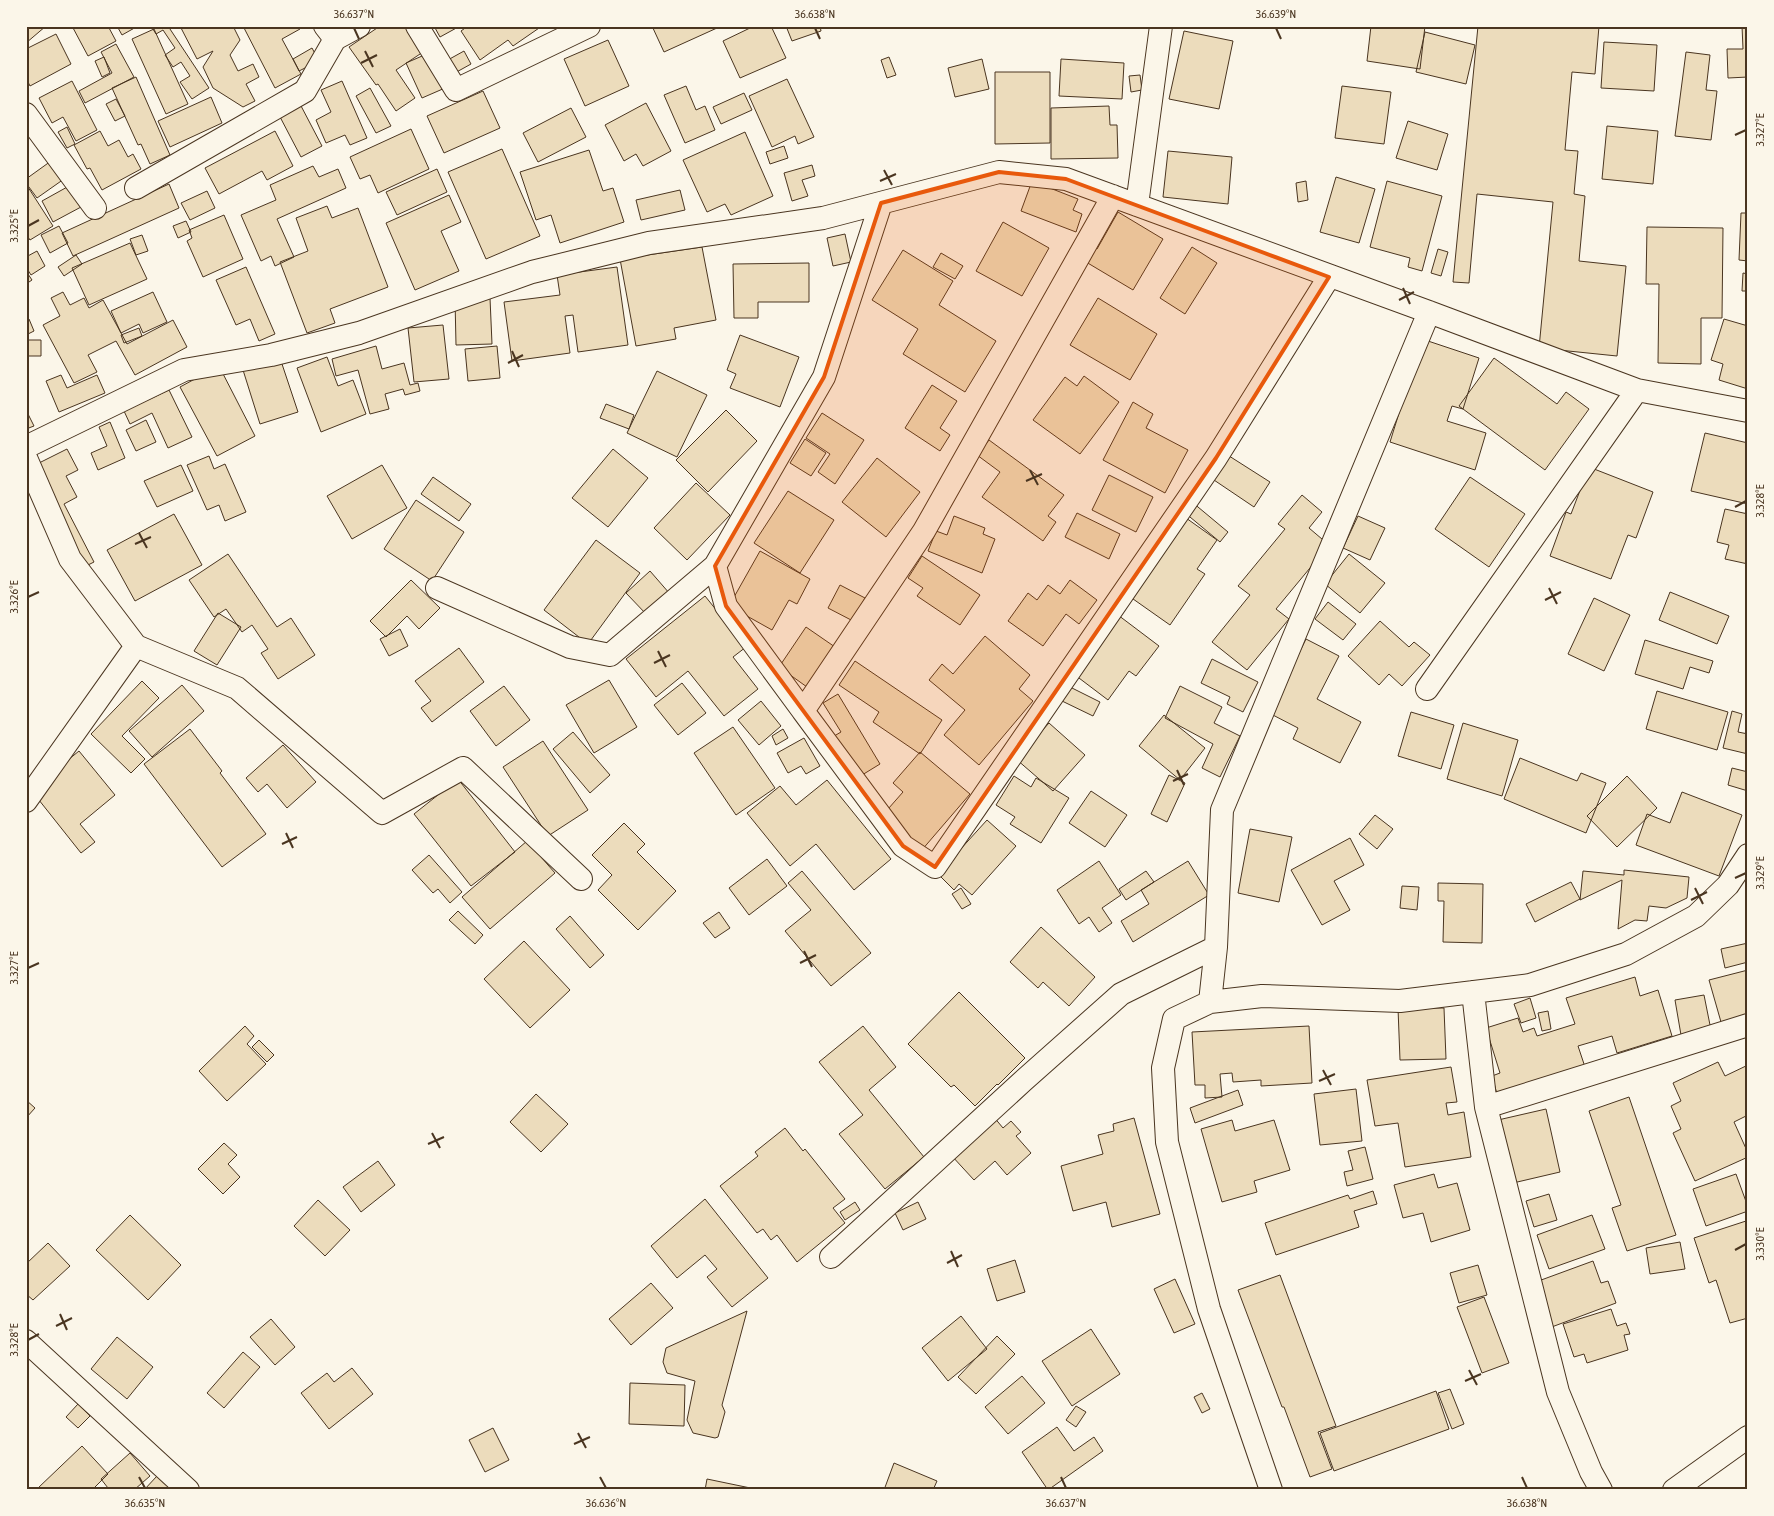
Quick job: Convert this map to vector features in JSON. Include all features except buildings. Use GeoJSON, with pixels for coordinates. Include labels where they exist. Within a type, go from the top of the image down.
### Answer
{"type":"FeatureCollection","features":[{"type":"Feature","properties":{"kind":"street"},"geometry":{"type":"LineString","coordinates":[[136,188],[306,91],[330,33],[359,26]]}},
{"type":"Feature","properties":{"kind":"street"},"geometry":{"type":"LineString","coordinates":[[417,26],[456,90],[589,26]]}},
{"type":"Feature","properties":{"kind":"street"},"geometry":{"type":"LineString","coordinates":[[1137,205],[1161,26]]}},
{"type":"Feature","properties":{"kind":"street"},"geometry":{"type":"LineString","coordinates":[[26,114],[95,208]]}},
{"type":"Feature","properties":{"kind":"street"},"geometry":{"type":"LineString","coordinates":[[26,447],[184,370],[272,356],[359,333],[532,272],[649,243],[823,218],[1000,172],[1066,179],[1637,390],[1748,411]]}},
{"type":"Feature","properties":{"kind":"street"},"geometry":{"type":"LineString","coordinates":[[803,711],[924,531],[1113,196]]}},
{"type":"Feature","properties":{"kind":"street"},"geometry":{"type":"LineString","coordinates":[[437,588],[570,647],[610,655],[715,566],[824,377],[881,203]]}},
{"type":"Feature","properties":{"kind":"street"},"geometry":{"type":"LineString","coordinates":[[715,566],[726,606],[903,846],[935,867],[1216,458],[1329,277]]}},
{"type":"Feature","properties":{"kind":"street"},"geometry":{"type":"LineString","coordinates":[[1210,1002],[1216,947],[1222,810],[1429,312]]}},
{"type":"Feature","properties":{"kind":"street"},"geometry":{"type":"LineString","coordinates":[[1427,689],[1637,390]]}},
{"type":"Feature","properties":{"kind":"street"},"geometry":{"type":"LineString","coordinates":[[26,458],[70,559],[136,646],[237,688],[382,813],[464,768],[582,879]]}},
{"type":"Feature","properties":{"kind":"street"},"geometry":{"type":"LineString","coordinates":[[26,801],[136,646]]}},
{"type":"Feature","properties":{"kind":"street"},"geometry":{"type":"LineString","coordinates":[[1271,1490],[1209,1309],[1167,1142],[1163,1068],[1174,1019],[1210,1002],[1262,996],[1400,1001],[1530,985],[1626,954],[1696,916],[1728,885],[1748,855]]}},
{"type":"Feature","properties":{"kind":"street"},"geometry":{"type":"LineString","coordinates":[[832,1257],[1121,994],[1216,947]]}},
{"type":"Feature","properties":{"kind":"street"},"geometry":{"type":"LineString","coordinates":[[1473,992],[1486,1107],[1558,1392],[1591,1472],[1601,1490]]}},
{"type":"Feature","properties":{"kind":"street"},"geometry":{"type":"LineString","coordinates":[[1486,1107],[1748,1025]]}},
{"type":"Feature","properties":{"kind":"street"},"geometry":{"type":"LineString","coordinates":[[26,1341],[188,1490]]}},
{"type":"Feature","properties":{"kind":"street"},"geometry":{"type":"LineString","coordinates":[[1674,1490],[1748,1437]]}},
{"type":"Feature","properties":{"kind":"highlighted area"},"geometry":{"type":"Polygon","coordinates":[[[999,172],[1066,179],[1329,277],[1216,458],[935,867],[903,846],[726,606],[715,566],[824,377],[881,203],[999,172]]]}}]}
